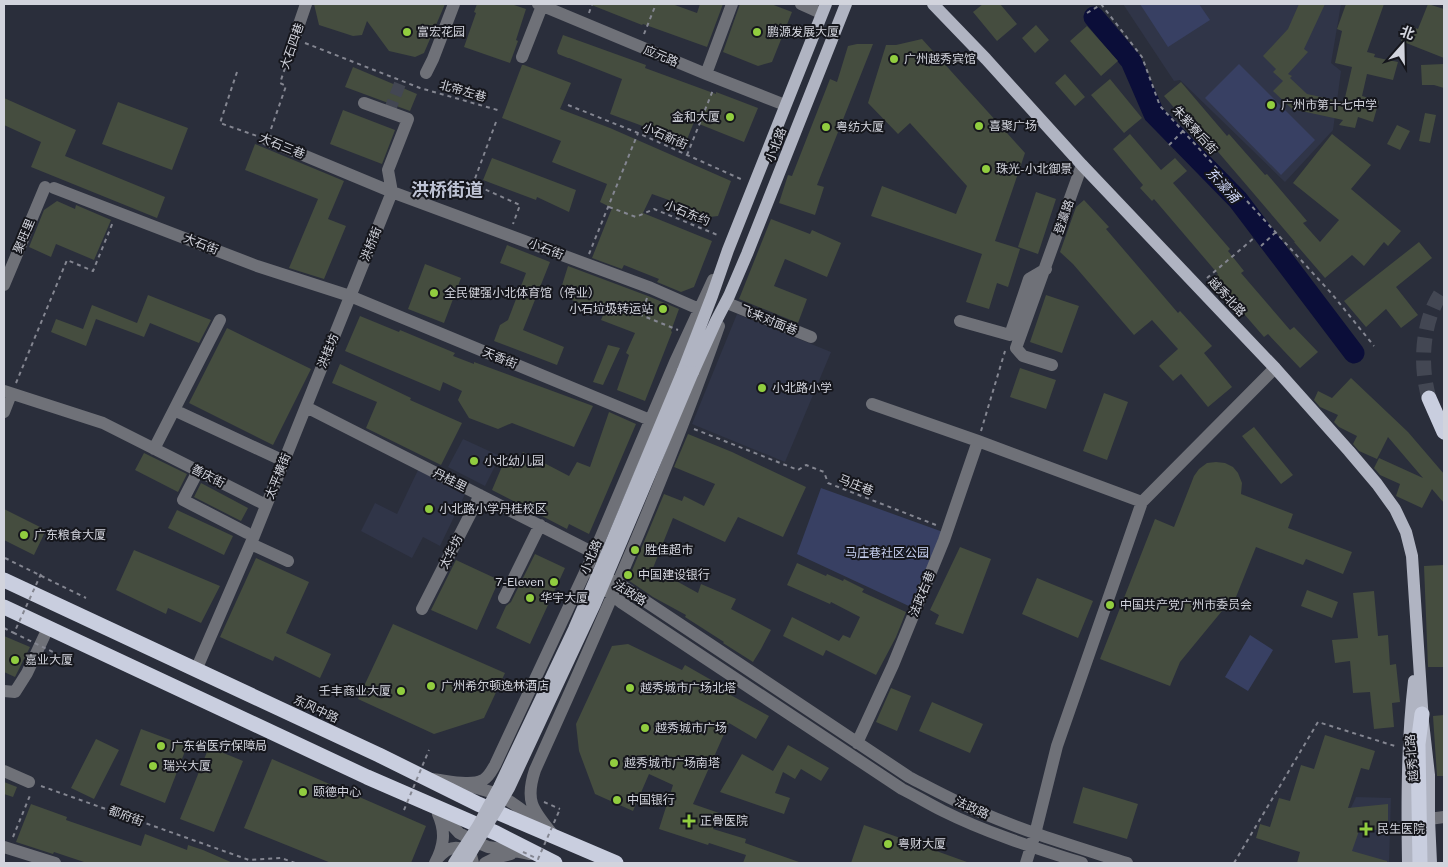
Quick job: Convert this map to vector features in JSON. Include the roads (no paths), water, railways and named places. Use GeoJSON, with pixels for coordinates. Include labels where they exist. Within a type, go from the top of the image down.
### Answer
{"type":"FeatureCollection","features":[{"type":"Feature","properties":{"kind":"highway"},"geometry":{"type":"LineString","coordinates":[[1444,424],[1431,397],[1444,432]]}},
{"type":"Feature","properties":{"kind":"highway","name":"东风中路"},"geometry":{"type":"LineString","coordinates":[[4,580],[478,804],[616,863]]}},
{"type":"Feature","properties":{"kind":"highway"},"geometry":{"type":"LineString","coordinates":[[4,607],[367,778],[496,833],[550,861]]}},
{"type":"Feature","properties":{"kind":"highway"},"geometry":{"type":"LineString","coordinates":[[1420,856],[1418,744],[1422,714]]}},
{"type":"Feature","properties":{"kind":"main road","name":"小北路"},"geometry":{"type":"LineString","coordinates":[[454,863],[478,826],[499,787],[574,629],[688,372],[728,300],[846,4]]}},
{"type":"Feature","properties":{"kind":"main road","name":"越秀北路"},"geometry":{"type":"LineString","coordinates":[[933,4],[1082,165],[1275,368],[1377,484],[1394,509],[1406,532],[1412,556],[1422,714],[1429,775],[1428,819],[1431,863]]}},
{"type":"Feature","properties":{"kind":"main road","name":"小北路"},"geometry":{"type":"LineString","coordinates":[[465,863],[494,816],[512,781],[595,604],[688,372],[730,245],[823,8]]}},
{"type":"Feature","properties":{"kind":"main road","name":"越秀北路"},"geometry":{"type":"LineString","coordinates":[[1408,863],[1408,750],[1418,651]]}},
{"type":"Feature","properties":{"kind":"street","name":"大石四巷"},"geometry":{"type":"LineString","coordinates":[[294,39],[306,4]]}},
{"type":"Feature","properties":{"kind":"street"},"geometry":{"type":"LineString","coordinates":[[426,73],[454,4]]}},
{"type":"Feature","properties":{"kind":"street"},"geometry":{"type":"LineString","coordinates":[[712,76],[732,4]]}},
{"type":"Feature","properties":{"kind":"street"},"geometry":{"type":"LineString","coordinates":[[801,4],[823,8]]}},
{"type":"Feature","properties":{"kind":"street"},"geometry":{"type":"LineString","coordinates":[[522,57],[540,5]]}},
{"type":"Feature","properties":{"kind":"street","name":"应元路"},"geometry":{"type":"LineString","coordinates":[[540,5],[785,105]]}},
{"type":"Feature","properties":{"kind":"street"},"geometry":{"type":"LineString","coordinates":[[364,102],[408,119],[388,170],[392,192]]}},
{"type":"Feature","properties":{"kind":"street","name":"大石三巷"},"geometry":{"type":"LineString","coordinates":[[267,140],[392,192]]}},
{"type":"Feature","properties":{"kind":"street","name":"登瀛路"},"geometry":{"type":"LineString","coordinates":[[1052,365],[1024,356],[1016,348],[1082,165]]}},
{"type":"Feature","properties":{"kind":"street","name":"大石街"},"geometry":{"type":"LineString","coordinates":[[49,187],[258,266],[350,296]]}},
{"type":"Feature","properties":{"kind":"street","name":"聚旺里"},"geometry":{"type":"LineString","coordinates":[[4,285],[49,187]]}},
{"type":"Feature","properties":{"kind":"street","name":"小石街"},"geometry":{"type":"LineString","coordinates":[[392,192],[651,288],[699,308]]}},
{"type":"Feature","properties":{"kind":"street","name":"洪桥街"},"geometry":{"type":"LineString","coordinates":[[350,296],[392,192]]}},
{"type":"Feature","properties":{"kind":"street","name":"小北路"},"geometry":{"type":"LineString","coordinates":[[426,778],[470,784],[477,783],[488,776],[500,756],[594,553],[687,334],[730,245]]}},
{"type":"Feature","properties":{"kind":"street"},"geometry":{"type":"LineString","coordinates":[[960,321],[1010,335],[1029,279],[1046,268]]}},
{"type":"Feature","properties":{"kind":"street","name":"洪桂坊"},"geometry":{"type":"LineString","coordinates":[[306,407],[350,296]]}},
{"type":"Feature","properties":{"kind":"street","name":"天香街"},"geometry":{"type":"LineString","coordinates":[[350,296],[650,420]]}},
{"type":"Feature","properties":{"kind":"street","name":"飞来对面巷"},"geometry":{"type":"LineString","coordinates":[[728,300],[811,336]]}},
{"type":"Feature","properties":{"kind":"street","name":"小北路"},"geometry":{"type":"LineString","coordinates":[[554,836],[534,811],[530,788],[535,770],[618,583],[705,367],[728,300]]}},
{"type":"Feature","properties":{"kind":"street"},"geometry":{"type":"LineString","coordinates":[[154,449],[220,320]]}},
{"type":"Feature","properties":{"kind":"street"},"geometry":{"type":"LineString","coordinates":[[1026,863],[1032,847],[1057,746],[1142,502],[1275,368]]}},
{"type":"Feature","properties":{"kind":"street"},"geometry":{"type":"LineString","coordinates":[[4,412],[8,392]]}},
{"type":"Feature","properties":{"kind":"street","name":"善庆街"},"geometry":{"type":"LineString","coordinates":[[8,392],[103,423],[262,503]]}},
{"type":"Feature","properties":{"kind":"street"},"geometry":{"type":"LineString","coordinates":[[872,404],[1142,502]]}},
{"type":"Feature","properties":{"kind":"street","name":"太平横街"},"geometry":{"type":"LineString","coordinates":[[196,670],[249,538],[306,407]]}},
{"type":"Feature","properties":{"kind":"street","name":"丹桂里"},"geometry":{"type":"LineString","coordinates":[[306,407],[594,553]]}},
{"type":"Feature","properties":{"kind":"street"},"geometry":{"type":"LineString","coordinates":[[174,410],[284,461]]}},
{"type":"Feature","properties":{"kind":"street","name":"法政右巷"},"geometry":{"type":"LineString","coordinates":[[856,743],[893,665],[948,529],[978,441]]}},
{"type":"Feature","properties":{"kind":"street"},"geometry":{"type":"LineString","coordinates":[[198,471],[183,500],[288,561]]}},
{"type":"Feature","properties":{"kind":"street","name":"太华坊"},"geometry":{"type":"LineString","coordinates":[[422,609],[480,495]]}},
{"type":"Feature","properties":{"kind":"street"},"geometry":{"type":"LineString","coordinates":[[608,519],[611,533],[615,538],[627,540],[637,535]]}},
{"type":"Feature","properties":{"kind":"street"},"geometry":{"type":"LineString","coordinates":[[504,598],[540,525]]}},
{"type":"Feature","properties":{"kind":"street","name":"法政路"},"geometry":{"type":"LineString","coordinates":[[586,571],[618,583],[909,777],[977,811],[1035,834],[1127,863]]}},
{"type":"Feature","properties":{"kind":"street","name":"法政路"},"geometry":{"type":"LineString","coordinates":[[586,571],[612,596],[902,789],[944,811],[1032,847],[1082,863]]}},
{"type":"Feature","properties":{"kind":"street"},"geometry":{"type":"LineString","coordinates":[[4,691],[15,692],[27,673],[48,628]]}},
{"type":"Feature","properties":{"kind":"street"},"geometry":{"type":"LineString","coordinates":[[500,756],[505,771],[514,776],[526,777],[535,770]]}},
{"type":"Feature","properties":{"kind":"street"},"geometry":{"type":"LineString","coordinates":[[4,771],[32,783]]}},
{"type":"Feature","properties":{"kind":"street"},"geometry":{"type":"LineString","coordinates":[[433,806],[442,822],[444,830],[441,849],[436,862]]}},
{"type":"Feature","properties":{"kind":"street"},"geometry":{"type":"LineString","coordinates":[[1428,819],[1444,817]]}},
{"type":"Feature","properties":{"kind":"street"},"geometry":{"type":"LineString","coordinates":[[6,848],[54,863]]}},
{"type":"Feature","properties":{"kind":"street"},"geometry":{"type":"LineString","coordinates":[[436,862],[448,850],[458,848],[465,849],[471,854],[472,863]]}},
{"type":"Feature","properties":{"kind":"street"},"geometry":{"type":"LineString","coordinates":[[486,863],[507,854],[550,861]]}},
{"type":"Feature","properties":{"kind":"waterway","name":"东濠涌"},"geometry":{"type":"LineString","coordinates":[[1094,17],[1131,61],[1154,114],[1238,200],[1354,353]]}},
{"type":"Feature","properties":{"kind":"tunnel"},"geometry":{"type":"LineString","coordinates":[[389,112],[401,81]]}},
{"type":"Feature","properties":{"kind":"tunnel"},"geometry":{"type":"LineString","coordinates":[[1429,398],[1424,371],[1427,327],[1431,313],[1444,289]]}},
{"type":"Feature","properties":{"kind":"place","name":"富宏花园"},"geometry":{"type":"Point","coordinates":[407,32]}},
{"type":"Feature","properties":{"kind":"place","name":"鹏源发展大厦"},"geometry":{"type":"Point","coordinates":[757,32]}},
{"type":"Feature","properties":{"kind":"place","name":"广州越秀宾馆"},"geometry":{"type":"Point","coordinates":[894,59]}},
{"type":"Feature","properties":{"kind":"place","name":"广州市第十七中学"},"geometry":{"type":"Point","coordinates":[1271,105]}},
{"type":"Feature","properties":{"kind":"place","name":"金和大厦"},"geometry":{"type":"Point","coordinates":[730,117]}},
{"type":"Feature","properties":{"kind":"place","name":"喜聚广场"},"geometry":{"type":"Point","coordinates":[979,126]}},
{"type":"Feature","properties":{"kind":"place","name":"粤纺大厦"},"geometry":{"type":"Point","coordinates":[826,127]}},
{"type":"Feature","properties":{"kind":"place","name":"珠光-小北御景"},"geometry":{"type":"Point","coordinates":[986,169]}},
{"type":"Feature","properties":{"kind":"place","name":"全民健强小北体育馆（停业）"},"geometry":{"type":"Point","coordinates":[434,293]}},
{"type":"Feature","properties":{"kind":"place","name":"小石垃圾转运站"},"geometry":{"type":"Point","coordinates":[663,309]}},
{"type":"Feature","properties":{"kind":"place","name":"小北路小学"},"geometry":{"type":"Point","coordinates":[762,388]}},
{"type":"Feature","properties":{"kind":"place","name":"小北幼儿园"},"geometry":{"type":"Point","coordinates":[474,461]}},
{"type":"Feature","properties":{"kind":"place","name":"小北路小学丹桂校区"},"geometry":{"type":"Point","coordinates":[429,509]}},
{"type":"Feature","properties":{"kind":"place","name":"广东粮食大厦"},"geometry":{"type":"Point","coordinates":[24,535]}},
{"type":"Feature","properties":{"kind":"place","name":"胜佳超市"},"geometry":{"type":"Point","coordinates":[635,550]}},
{"type":"Feature","properties":{"kind":"place","name":"中国建设银行"},"geometry":{"type":"Point","coordinates":[628,575]}},
{"type":"Feature","properties":{"kind":"place","name":"7-Eleven"},"geometry":{"type":"Point","coordinates":[554,582]}},
{"type":"Feature","properties":{"kind":"place","name":"华宇大厦"},"geometry":{"type":"Point","coordinates":[530,598]}},
{"type":"Feature","properties":{"kind":"place","name":"中国共产党广州市委员会"},"geometry":{"type":"Point","coordinates":[1110,605]}},
{"type":"Feature","properties":{"kind":"place","name":"嘉业大厦"},"geometry":{"type":"Point","coordinates":[15,660]}},
{"type":"Feature","properties":{"kind":"place","name":"广州希尔顿逸林酒店"},"geometry":{"type":"Point","coordinates":[431,686]}},
{"type":"Feature","properties":{"kind":"place","name":"越秀城市广场北塔"},"geometry":{"type":"Point","coordinates":[630,688]}},
{"type":"Feature","properties":{"kind":"place","name":"壬丰商业大厦"},"geometry":{"type":"Point","coordinates":[401,691]}},
{"type":"Feature","properties":{"kind":"place","name":"越秀城市广场"},"geometry":{"type":"Point","coordinates":[645,728]}},
{"type":"Feature","properties":{"kind":"place","name":"广东省医疗保障局"},"geometry":{"type":"Point","coordinates":[161,746]}},
{"type":"Feature","properties":{"kind":"place","name":"越秀城市广场南塔"},"geometry":{"type":"Point","coordinates":[614,763]}},
{"type":"Feature","properties":{"kind":"place","name":"瑞兴大厦"},"geometry":{"type":"Point","coordinates":[153,766]}},
{"type":"Feature","properties":{"kind":"place","name":"颐德中心"},"geometry":{"type":"Point","coordinates":[303,792]}},
{"type":"Feature","properties":{"kind":"place","name":"中国银行"},"geometry":{"type":"Point","coordinates":[617,800]}},
{"type":"Feature","properties":{"kind":"place","name":"正骨医院"},"geometry":{"type":"Point","coordinates":[689,821]}},
{"type":"Feature","properties":{"kind":"place","name":"民生医院"},"geometry":{"type":"Point","coordinates":[1366,829]}},
{"type":"Feature","properties":{"kind":"place","name":"粤财大厦"},"geometry":{"type":"Point","coordinates":[888,844]}},
{"type":"Feature","properties":{"kind":"district","name":"洪桥街道"},"geometry":{"type":"Point","coordinates":[447,189]}},
{"type":"Feature","properties":{"kind":"park label","name":"马庄巷社区公园"},"geometry":{"type":"Point","coordinates":[887,553]}}]}
